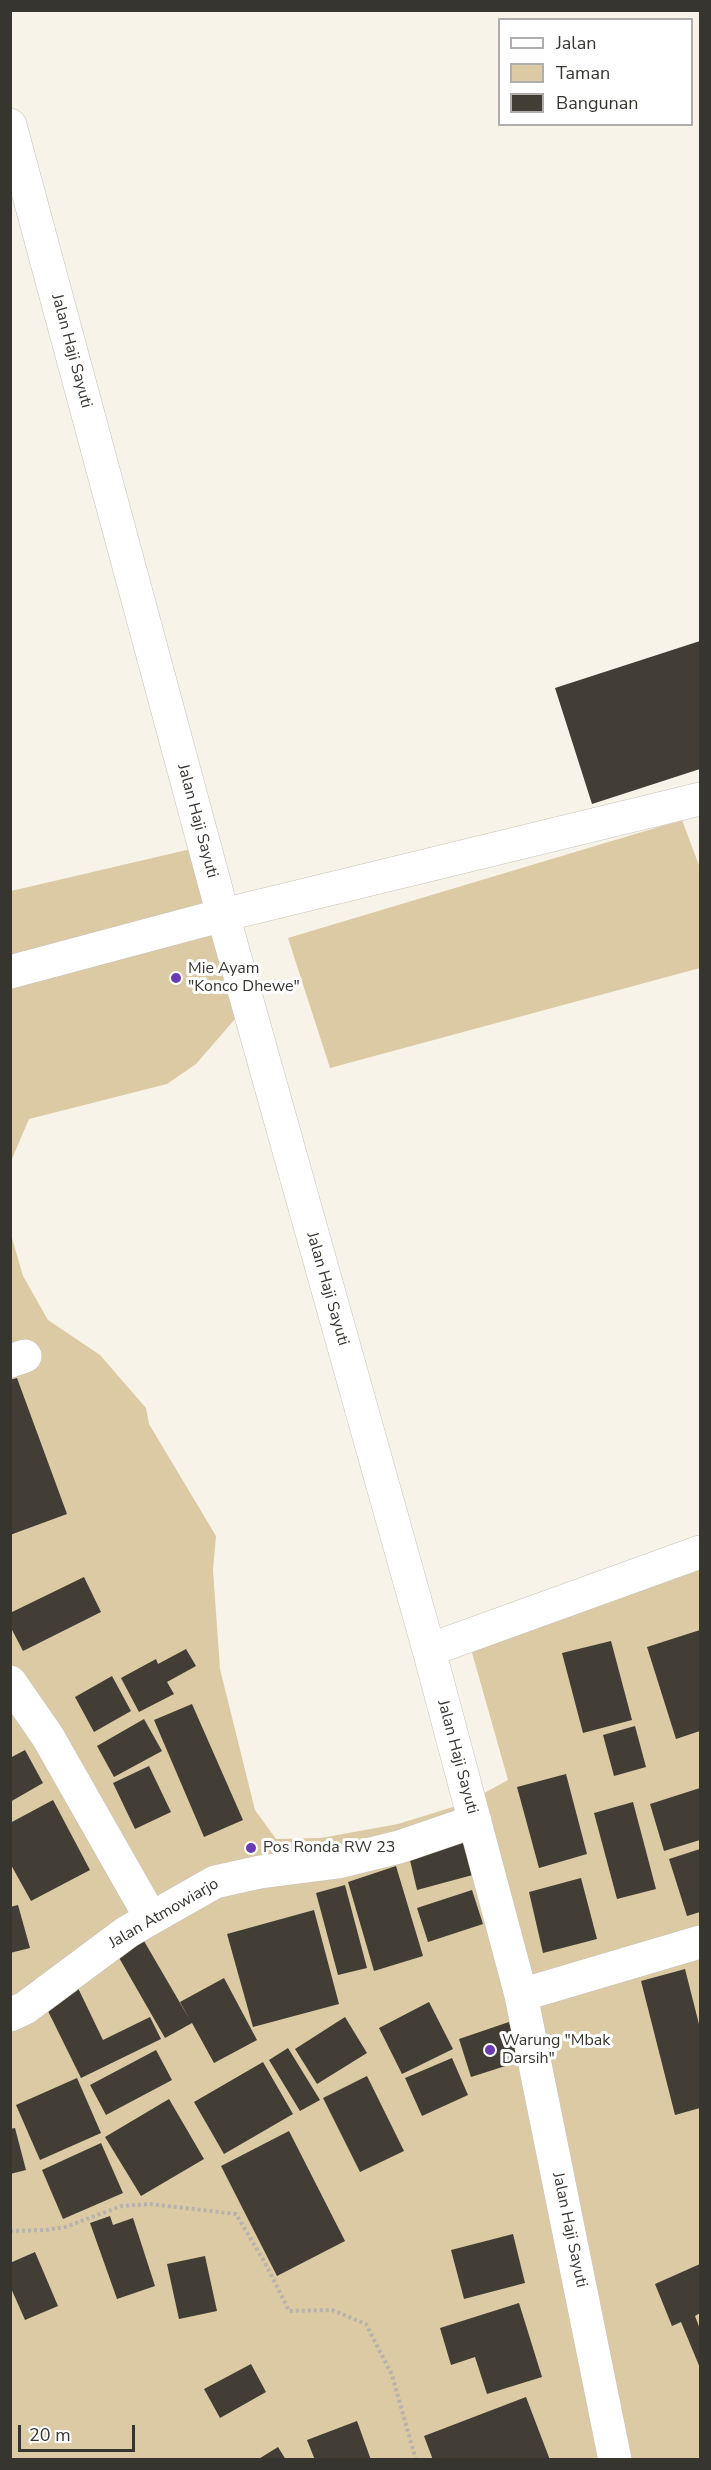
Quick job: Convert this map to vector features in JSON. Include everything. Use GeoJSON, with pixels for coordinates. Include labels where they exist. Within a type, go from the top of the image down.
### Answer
{"type":"FeatureCollection","features":[{"type":"Feature","properties":{"kind":"street","name":"Jalan Haji Sayuti"},"geometry":{"type":"LineString","coordinates":[[10,126],[223,915],[429,1650],[521,1995],[615,2460]]}},
{"type":"Feature","properties":{"kind":"street"},"geometry":{"type":"LineString","coordinates":[[10,972],[223,915],[700,799]]}},
{"type":"Feature","properties":{"kind":"street"},"geometry":{"type":"LineString","coordinates":[[429,1650],[700,1552]]}},
{"type":"Feature","properties":{"kind":"street"},"geometry":{"type":"LineString","coordinates":[[10,1682],[48,1737],[151,1918]]}},
{"type":"Feature","properties":{"kind":"street","name":"Jalan Atmowiarjo"},"geometry":{"type":"LineString","coordinates":[[10,2015],[25,2008],[127,1932],[215,1881],[260,1872],[338,1862],[399,1847],[475,1821]]}},
{"type":"Feature","properties":{"kind":"street"},"geometry":{"type":"LineString","coordinates":[[521,1995],[700,1942]]}},
{"type":"Feature","properties":{"kind":"path"},"geometry":{"type":"LineString","coordinates":[[10,2230],[46,2230],[65,2227],[93,2215],[131,2206],[150,2205],[236,2214],[264,2261],[288,2311],[332,2310],[366,2324],[392,2375],[416,2460]]}},
{"type":"Feature","properties":{"kind":"green space"},"geometry":{"type":"Polygon","coordinates":[[[682,820],[700,868],[700,968],[330,1068],[288,938],[682,820]]]}},
{"type":"Feature","properties":{"kind":"green space"},"geometry":{"type":"Polygon","coordinates":[[[191,849],[242,1011],[196,1064],[167,1084],[29,1119],[11,1161],[11,891],[191,849]]]}},
{"type":"Feature","properties":{"kind":"green space"},"geometry":{"type":"Polygon","coordinates":[[[10,1231],[23,1276],[48,1320],[100,1355],[146,1408],[149,1424],[216,1536],[213,1570],[220,1669],[255,1810],[276,1839],[321,1838],[398,1824],[466,1803],[508,1780],[471,1649],[700,1568],[700,2459],[11,2459],[10,1231]]]}},
{"type":"Feature","properties":{"kind":"building"},"geometry":{"type":"Polygon","coordinates":[[[700,641],[700,769],[592,804],[555,688],[700,641]]]}},
{"type":"Feature","properties":{"kind":"building"},"geometry":{"type":"Polygon","coordinates":[[[17,1378],[67,1514],[10,1535],[10,1380],[17,1378]]]}},
{"type":"Feature","properties":{"kind":"building"},"geometry":{"type":"Polygon","coordinates":[[[84,1577],[101,1612],[23,1651],[10,1626],[10,1613],[84,1577]]]}},
{"type":"Feature","properties":{"kind":"building"},"geometry":{"type":"Polygon","coordinates":[[[700,1630],[700,1731],[676,1739],[647,1647],[700,1630]]]}},
{"type":"Feature","properties":{"kind":"building"},"geometry":{"type":"Polygon","coordinates":[[[611,1641],[632,1720],[583,1733],[562,1653],[611,1641]]]}},
{"type":"Feature","properties":{"kind":"building"},"geometry":{"type":"Polygon","coordinates":[[[186,1649],[196,1666],[167,1682],[174,1694],[139,1712],[121,1678],[156,1659],[158,1664],[186,1649]]]}},
{"type":"Feature","properties":{"kind":"building"},"geometry":{"type":"Polygon","coordinates":[[[112,1676],[131,1711],[94,1732],[75,1697],[112,1676]]]}},
{"type":"Feature","properties":{"kind":"building"},"geometry":{"type":"Polygon","coordinates":[[[192,1704],[243,1820],[204,1837],[154,1720],[192,1704]]]}},
{"type":"Feature","properties":{"kind":"building"},"geometry":{"type":"Polygon","coordinates":[[[144,1719],[162,1751],[114,1777],[97,1746],[144,1719]]]}},
{"type":"Feature","properties":{"kind":"building"},"geometry":{"type":"Polygon","coordinates":[[[635,1726],[646,1767],[614,1776],[603,1735],[635,1726]]]}},
{"type":"Feature","properties":{"kind":"building"},"geometry":{"type":"Polygon","coordinates":[[[25,1750],[43,1783],[10,1802],[10,1758],[25,1750]]]}},
{"type":"Feature","properties":{"kind":"building"},"geometry":{"type":"Polygon","coordinates":[[[149,1766],[171,1812],[135,1829],[113,1783],[149,1766]]]}},
{"type":"Feature","properties":{"kind":"building"},"geometry":{"type":"Polygon","coordinates":[[[566,1774],[587,1854],[539,1868],[517,1787],[566,1774]]]}},
{"type":"Feature","properties":{"kind":"building"},"geometry":{"type":"Polygon","coordinates":[[[700,1788],[700,1840],[664,1851],[650,1804],[700,1788]]]}},
{"type":"Feature","properties":{"kind":"building"},"geometry":{"type":"Polygon","coordinates":[[[53,1800],[90,1870],[31,1901],[10,1863],[10,1823],[53,1800]]]}},
{"type":"Feature","properties":{"kind":"building"},"geometry":{"type":"Polygon","coordinates":[[[633,1802],[656,1889],[617,1899],[594,1813],[633,1802]]]}},
{"type":"Feature","properties":{"kind":"building"},"geometry":{"type":"Polygon","coordinates":[[[472,1839],[480,1873],[417,1890],[409,1856],[472,1839]]]}},
{"type":"Feature","properties":{"kind":"building"},"geometry":{"type":"Polygon","coordinates":[[[700,1849],[700,1912],[687,1916],[669,1859],[700,1849]]]}},
{"type":"Feature","properties":{"kind":"building"},"geometry":{"type":"Polygon","coordinates":[[[396,1866],[423,1956],[374,1971],[348,1882],[396,1866]]]}},
{"type":"Feature","properties":{"kind":"building"},"geometry":{"type":"Polygon","coordinates":[[[581,1878],[597,1939],[543,1953],[529,1892],[581,1878]]]}},
{"type":"Feature","properties":{"kind":"building"},"geometry":{"type":"Polygon","coordinates":[[[345,1885],[367,1968],[338,1975],[316,1893],[345,1885]]]}},
{"type":"Feature","properties":{"kind":"building"},"geometry":{"type":"Polygon","coordinates":[[[472,1890],[483,1924],[428,1942],[417,1908],[472,1890]]]}},
{"type":"Feature","properties":{"kind":"building"},"geometry":{"type":"Polygon","coordinates":[[[18,1905],[30,1948],[10,1953],[10,1907],[18,1905]]]}},
{"type":"Feature","properties":{"kind":"building"},"geometry":{"type":"Polygon","coordinates":[[[314,1910],[339,2004],[253,2027],[227,1934],[314,1910]]]}},
{"type":"Feature","properties":{"kind":"building"},"geometry":{"type":"Polygon","coordinates":[[[144,1941],[190,2020],[180,2002],[224,1978],[257,2040],[214,2063],[192,2023],[165,2038],[118,1956],[144,1941]]]}},
{"type":"Feature","properties":{"kind":"building"},"geometry":{"type":"Polygon","coordinates":[[[685,1969],[700,2028],[700,2108],[675,2115],[641,1981],[685,1969]]]}},
{"type":"Feature","properties":{"kind":"building"},"geometry":{"type":"Polygon","coordinates":[[[78,1988],[103,2040],[150,2017],[161,2039],[81,2078],[45,2005],[78,1988]]]}},
{"type":"Feature","properties":{"kind":"building"},"geometry":{"type":"Polygon","coordinates":[[[429,2002],[453,2049],[402,2074],[379,2028],[429,2002]]]}},
{"type":"Feature","properties":{"kind":"building"},"geometry":{"type":"Polygon","coordinates":[[[345,2017],[367,2053],[317,2084],[295,2049],[345,2017]]]}},
{"type":"Feature","properties":{"kind":"building","name":"Warung \"Mbak Darsih\""},"geometry":{"type":"Polygon","coordinates":[[[509,2022],[521,2061],[471,2077],[459,2039],[509,2022]]]}},
{"type":"Feature","properties":{"kind":"building"},"geometry":{"type":"Polygon","coordinates":[[[288,2048],[320,2100],[300,2111],[269,2060],[288,2048]]]}},
{"type":"Feature","properties":{"kind":"building"},"geometry":{"type":"Polygon","coordinates":[[[156,2050],[172,2080],[106,2115],[90,2085],[156,2050]]]}},
{"type":"Feature","properties":{"kind":"building"},"geometry":{"type":"Polygon","coordinates":[[[452,2058],[468,2095],[422,2116],[405,2078],[452,2058]]]}},
{"type":"Feature","properties":{"kind":"building"},"geometry":{"type":"Polygon","coordinates":[[[263,2062],[293,2114],[224,2154],[194,2102],[263,2062]]]}},
{"type":"Feature","properties":{"kind":"building"},"geometry":{"type":"Polygon","coordinates":[[[367,2076],[404,2151],[360,2172],[323,2098],[367,2076]]]}},
{"type":"Feature","properties":{"kind":"building"},"geometry":{"type":"Polygon","coordinates":[[[77,2078],[101,2133],[40,2160],[16,2105],[77,2078]]]}},
{"type":"Feature","properties":{"kind":"building"},"geometry":{"type":"Polygon","coordinates":[[[169,2099],[204,2159],[141,2196],[105,2137],[169,2099]]]}},
{"type":"Feature","properties":{"kind":"building"},"geometry":{"type":"Polygon","coordinates":[[[15,2128],[26,2170],[10,2174],[10,2129],[15,2128]]]}},
{"type":"Feature","properties":{"kind":"building"},"geometry":{"type":"Polygon","coordinates":[[[289,2131],[345,2241],[277,2276],[221,2166],[289,2131]]]}},
{"type":"Feature","properties":{"kind":"building"},"geometry":{"type":"Polygon","coordinates":[[[101,2143],[123,2193],[63,2219],[42,2170],[101,2143]]]}},
{"type":"Feature","properties":{"kind":"building"},"geometry":{"type":"Polygon","coordinates":[[[110,2216],[113,2225],[133,2218],[155,2286],[117,2299],[90,2223],[110,2216]]]}},
{"type":"Feature","properties":{"kind":"building"},"geometry":{"type":"Polygon","coordinates":[[[513,2234],[525,2283],[464,2299],[451,2250],[513,2234]]]}},
{"type":"Feature","properties":{"kind":"building"},"geometry":{"type":"Polygon","coordinates":[[[35,2252],[58,2306],[25,2320],[10,2286],[10,2263],[35,2252]]]}},
{"type":"Feature","properties":{"kind":"building"},"geometry":{"type":"Polygon","coordinates":[[[205,2256],[217,2311],[179,2319],[167,2264],[205,2256]]]}},
{"type":"Feature","properties":{"kind":"building"},"geometry":{"type":"Polygon","coordinates":[[[700,2264],[700,2313],[695,2316],[700,2329],[700,2368],[681,2322],[672,2326],[655,2284],[700,2264]]]}},
{"type":"Feature","properties":{"kind":"building"},"geometry":{"type":"Polygon","coordinates":[[[519,2303],[542,2377],[487,2394],[475,2357],[451,2365],[440,2328],[519,2303]]]}},
{"type":"Feature","properties":{"kind":"building"},"geometry":{"type":"Polygon","coordinates":[[[251,2364],[266,2392],[220,2418],[204,2389],[251,2364]]]}},
{"type":"Feature","properties":{"kind":"building"},"geometry":{"type":"Polygon","coordinates":[[[526,2397],[550,2460],[433,2460],[424,2436],[526,2397]]]}},
{"type":"Feature","properties":{"kind":"building"},"geometry":{"type":"Polygon","coordinates":[[[357,2421],[371,2460],[315,2460],[307,2440],[357,2421]]]}},
{"type":"Feature","properties":{"kind":"building"},"geometry":{"type":"Polygon","coordinates":[[[278,2447],[286,2460],[257,2460],[278,2447]]]}},
{"type":"Feature","properties":{"kind":"place","name":"Mie Ayam \"Konco Dhewe\""},"geometry":{"type":"Point","coordinates":[176,978]}},
{"type":"Feature","properties":{"kind":"place","name":"Pos Ronda RW 23"},"geometry":{"type":"Point","coordinates":[251,1848]}},
{"type":"Feature","properties":{"kind":"place","name":"Warung \"Mbak Darsih\""},"geometry":{"type":"Point","coordinates":[490,2050]}}]}
